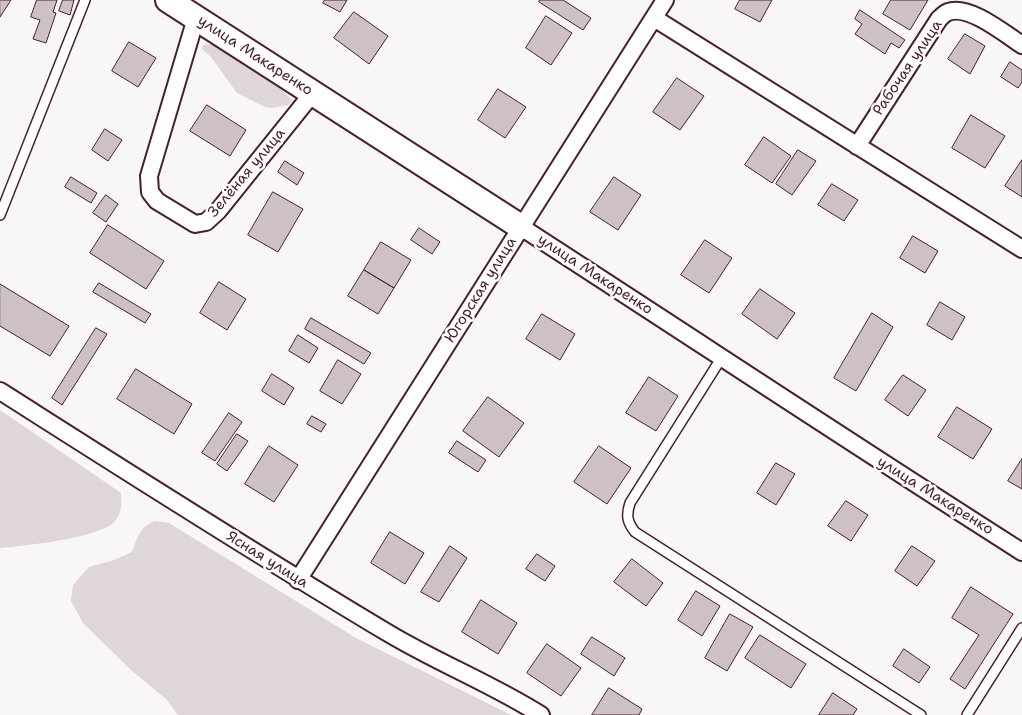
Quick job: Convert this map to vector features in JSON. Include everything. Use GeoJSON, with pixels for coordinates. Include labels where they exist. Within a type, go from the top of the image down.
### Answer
{"type":"FeatureCollection","features":[{"type":"Feature","properties":{"kind":"street","name":"улица Макаренко"},"geometry":{"type":"LineString","coordinates":[[168,0],[722,357],[897,473],[1022,552]]}},
{"type":"Feature","properties":{"kind":"street","name":"Югорская улица"},"geometry":{"type":"LineString","coordinates":[[298,580],[665,0]]}},
{"type":"Feature","properties":{"kind":"street","name":"Рабочая улица"},"geometry":{"type":"LineString","coordinates":[[857,146],[939,19],[948,12],[961,10],[974,15],[1022,45]]}},
{"type":"Feature","properties":{"kind":"street","name":"Зелёная улица"},"geometry":{"type":"LineString","coordinates":[[196,18],[149,176],[150,192],[158,201],[195,224],[206,222],[218,211],[312,94]]}},
{"type":"Feature","properties":{"kind":"street"},"geometry":{"type":"LineString","coordinates":[[654,18],[1022,249]]}},
{"type":"Feature","properties":{"kind":"street","name":"Ясная улица"},"geometry":{"type":"LineString","coordinates":[[0,391],[298,580],[393,636],[541,715]]}},
{"type":"Feature","properties":{"kind":"lane"},"geometry":{"type":"LineString","coordinates":[[0,215],[85,0]]}},
{"type":"Feature","properties":{"kind":"lane"},"geometry":{"type":"LineString","coordinates":[[722,357],[630,503],[627,513],[629,524],[635,532],[921,715]]}},
{"type":"Feature","properties":{"kind":"lane"},"geometry":{"type":"LineString","coordinates":[[966,715],[1022,628]]}},
{"type":"Feature","properties":{"kind":"shaded area"},"geometry":{"type":"Polygon","coordinates":[[[211,44],[220,47],[283,91],[292,100],[289,105],[272,108],[265,107],[237,93],[211,57],[202,49],[203,45],[211,44]]]}},
{"type":"Feature","properties":{"kind":"shaded area"},"geometry":{"type":"Polygon","coordinates":[[[0,410],[121,493],[121,508],[114,522],[106,528],[78,537],[0,548],[0,410]]]}},
{"type":"Feature","properties":{"kind":"shaded area"},"geometry":{"type":"Polygon","coordinates":[[[155,521],[169,523],[356,638],[511,715],[178,715],[166,699],[131,670],[83,623],[71,601],[73,585],[89,567],[114,560],[132,552],[142,529],[155,521]]]}},
{"type":"Feature","properties":{"kind":"building"},"geometry":{"type":"Polygon","coordinates":[[[0,0],[11,0],[0,17],[0,0]]]}},
{"type":"Feature","properties":{"kind":"building"},"geometry":{"type":"Polygon","coordinates":[[[37,0],[57,0],[53,12],[56,13],[46,43],[33,39],[40,20],[31,17],[37,0]]]}},
{"type":"Feature","properties":{"kind":"building"},"geometry":{"type":"Polygon","coordinates":[[[63,0],[74,0],[70,15],[59,11],[63,0]]]}},
{"type":"Feature","properties":{"kind":"building"},"geometry":{"type":"Polygon","coordinates":[[[325,0],[347,0],[340,12],[323,3],[325,0]]]}},
{"type":"Feature","properties":{"kind":"building"},"geometry":{"type":"Polygon","coordinates":[[[540,0],[563,0],[591,18],[583,30],[539,2],[540,0]]]}},
{"type":"Feature","properties":{"kind":"building"},"geometry":{"type":"Polygon","coordinates":[[[740,0],[772,0],[760,22],[735,9],[740,0]]]}},
{"type":"Feature","properties":{"kind":"building"},"geometry":{"type":"Polygon","coordinates":[[[891,0],[928,0],[910,30],[883,14],[891,0]]]}},
{"type":"Feature","properties":{"kind":"building"},"geometry":{"type":"Polygon","coordinates":[[[860,10],[905,40],[899,48],[891,43],[885,54],[855,34],[862,24],[855,19],[860,10]]]}},
{"type":"Feature","properties":{"kind":"building"},"geometry":{"type":"Polygon","coordinates":[[[354,12],[388,36],[369,64],[334,38],[354,12]]]}},
{"type":"Feature","properties":{"kind":"building"},"geometry":{"type":"Polygon","coordinates":[[[546,16],[572,33],[551,65],[526,48],[546,16]]]}},
{"type":"Feature","properties":{"kind":"building"},"geometry":{"type":"Polygon","coordinates":[[[965,34],[985,46],[970,74],[948,59],[965,34]]]}},
{"type":"Feature","properties":{"kind":"building"},"geometry":{"type":"Polygon","coordinates":[[[129,42],[156,58],[138,87],[112,71],[129,42]]]}},
{"type":"Feature","properties":{"kind":"building"},"geometry":{"type":"Polygon","coordinates":[[[1010,62],[1022,70],[1022,82],[1018,88],[1001,77],[1010,62]]]}},
{"type":"Feature","properties":{"kind":"building"},"geometry":{"type":"Polygon","coordinates":[[[677,78],[704,96],[680,130],[653,112],[677,78]]]}},
{"type":"Feature","properties":{"kind":"building"},"geometry":{"type":"Polygon","coordinates":[[[498,89],[526,107],[505,138],[478,120],[498,89]]]}},
{"type":"Feature","properties":{"kind":"building"},"geometry":{"type":"Polygon","coordinates":[[[207,105],[246,130],[230,156],[190,131],[207,105]]]}},
{"type":"Feature","properties":{"kind":"building"},"geometry":{"type":"Polygon","coordinates":[[[971,115],[1005,136],[985,168],[952,148],[971,115]]]}},
{"type":"Feature","properties":{"kind":"building"},"geometry":{"type":"Polygon","coordinates":[[[105,129],[122,140],[108,161],[92,150],[105,129]]]}},
{"type":"Feature","properties":{"kind":"building"},"geometry":{"type":"Polygon","coordinates":[[[764,137],[791,156],[772,183],[745,165],[764,137]]]}},
{"type":"Feature","properties":{"kind":"building"},"geometry":{"type":"Polygon","coordinates":[[[798,150],[816,161],[792,195],[776,184],[798,150]]]}},
{"type":"Feature","properties":{"kind":"building"},"geometry":{"type":"Polygon","coordinates":[[[1022,160],[1022,197],[1005,186],[1022,160]]]}},
{"type":"Feature","properties":{"kind":"building"},"geometry":{"type":"Polygon","coordinates":[[[285,161],[304,173],[297,185],[278,172],[285,161]]]}},
{"type":"Feature","properties":{"kind":"building"},"geometry":{"type":"Polygon","coordinates":[[[71,177],[97,193],[91,203],[65,187],[71,177]]]}},
{"type":"Feature","properties":{"kind":"building"},"geometry":{"type":"Polygon","coordinates":[[[614,177],[641,195],[618,230],[590,212],[614,177]]]}},
{"type":"Feature","properties":{"kind":"building"},"geometry":{"type":"Polygon","coordinates":[[[832,184],[858,200],[844,221],[818,205],[832,184]]]}},
{"type":"Feature","properties":{"kind":"building"},"geometry":{"type":"Polygon","coordinates":[[[273,192],[303,209],[278,252],[248,235],[273,192]]]}},
{"type":"Feature","properties":{"kind":"building"},"geometry":{"type":"Polygon","coordinates":[[[106,195],[118,204],[106,222],[93,213],[106,195]]]}},
{"type":"Feature","properties":{"kind":"building"},"geometry":{"type":"Polygon","coordinates":[[[108,225],[164,261],[146,289],[90,253],[108,225]]]}},
{"type":"Feature","properties":{"kind":"building"},"geometry":{"type":"Polygon","coordinates":[[[419,228],[440,242],[432,254],[411,240],[419,228]]]}},
{"type":"Feature","properties":{"kind":"building"},"geometry":{"type":"Polygon","coordinates":[[[913,236],[938,251],[925,273],[900,258],[913,236]]]}},
{"type":"Feature","properties":{"kind":"building"},"geometry":{"type":"Polygon","coordinates":[[[705,240],[732,258],[709,293],[681,275],[705,240]]]}},
{"type":"Feature","properties":{"kind":"building"},"geometry":{"type":"Polygon","coordinates":[[[381,242],[411,260],[394,288],[364,270],[381,242]]]}},
{"type":"Feature","properties":{"kind":"building"},"geometry":{"type":"Polygon","coordinates":[[[364,270],[394,288],[378,314],[348,296],[364,270]]]}},
{"type":"Feature","properties":{"kind":"building"},"geometry":{"type":"Polygon","coordinates":[[[219,282],[246,299],[227,330],[200,313],[219,282]]]}},
{"type":"Feature","properties":{"kind":"building"},"geometry":{"type":"Polygon","coordinates":[[[99,283],[151,314],[145,323],[93,292],[99,283]]]}},
{"type":"Feature","properties":{"kind":"building"},"geometry":{"type":"Polygon","coordinates":[[[0,284],[69,326],[50,356],[0,326],[0,284]]]}},
{"type":"Feature","properties":{"kind":"building"},"geometry":{"type":"Polygon","coordinates":[[[760,289],[795,313],[777,339],[742,314],[760,289]]]}},
{"type":"Feature","properties":{"kind":"building"},"geometry":{"type":"Polygon","coordinates":[[[940,302],[965,317],[952,340],[927,325],[940,302]]]}},
{"type":"Feature","properties":{"kind":"building"},"geometry":{"type":"Polygon","coordinates":[[[872,313],[893,327],[856,391],[834,378],[872,313]]]}},
{"type":"Feature","properties":{"kind":"building"},"geometry":{"type":"Polygon","coordinates":[[[542,314],[575,334],[560,360],[526,339],[542,314]]]}},
{"type":"Feature","properties":{"kind":"building"},"geometry":{"type":"Polygon","coordinates":[[[311,318],[371,353],[364,364],[305,329],[311,318]]]}},
{"type":"Feature","properties":{"kind":"building"},"geometry":{"type":"Polygon","coordinates":[[[96,328],[107,334],[62,405],[52,398],[96,328]]]}},
{"type":"Feature","properties":{"kind":"building"},"geometry":{"type":"Polygon","coordinates":[[[298,335],[318,348],[309,363],[289,351],[298,335]]]}},
{"type":"Feature","properties":{"kind":"building"},"geometry":{"type":"Polygon","coordinates":[[[338,360],[361,374],[342,404],[320,391],[338,360]]]}},
{"type":"Feature","properties":{"kind":"building"},"geometry":{"type":"Polygon","coordinates":[[[136,369],[192,404],[174,434],[117,399],[136,369]]]}},
{"type":"Feature","properties":{"kind":"building"},"geometry":{"type":"Polygon","coordinates":[[[272,374],[294,388],[284,405],[262,391],[272,374]]]}},
{"type":"Feature","properties":{"kind":"building"},"geometry":{"type":"Polygon","coordinates":[[[903,375],[926,390],[908,416],[885,400],[903,375]]]}},
{"type":"Feature","properties":{"kind":"building"},"geometry":{"type":"Polygon","coordinates":[[[649,377],[678,396],[656,431],[626,413],[649,377]]]}},
{"type":"Feature","properties":{"kind":"building"},"geometry":{"type":"Polygon","coordinates":[[[488,397],[524,423],[499,457],[463,431],[488,397]]]}},
{"type":"Feature","properties":{"kind":"building"},"geometry":{"type":"Polygon","coordinates":[[[957,407],[992,429],[973,459],[938,437],[957,407]]]}},
{"type":"Feature","properties":{"kind":"building"},"geometry":{"type":"Polygon","coordinates":[[[229,413],[242,422],[215,461],[202,453],[229,413]]]}},
{"type":"Feature","properties":{"kind":"building"},"geometry":{"type":"Polygon","coordinates":[[[312,416],[326,424],[321,432],[307,424],[312,416]]]}},
{"type":"Feature","properties":{"kind":"building"},"geometry":{"type":"Polygon","coordinates":[[[237,434],[248,441],[227,471],[217,464],[237,434]]]}},
{"type":"Feature","properties":{"kind":"building"},"geometry":{"type":"Polygon","coordinates":[[[457,441],[486,460],[478,472],[449,453],[457,441]]]}},
{"type":"Feature","properties":{"kind":"building"},"geometry":{"type":"Polygon","coordinates":[[[269,446],[298,465],[274,502],[245,484],[269,446]]]}},
{"type":"Feature","properties":{"kind":"building"},"geometry":{"type":"Polygon","coordinates":[[[599,446],[631,468],[607,504],[574,482],[599,446]]]}},
{"type":"Feature","properties":{"kind":"building"},"geometry":{"type":"Polygon","coordinates":[[[1022,459],[1022,489],[1008,481],[1022,459]]]}},
{"type":"Feature","properties":{"kind":"building"},"geometry":{"type":"Polygon","coordinates":[[[776,463],[795,474],[776,505],[757,493],[776,463]]]}},
{"type":"Feature","properties":{"kind":"building"},"geometry":{"type":"Polygon","coordinates":[[[846,501],[868,515],[851,541],[828,526],[846,501]]]}},
{"type":"Feature","properties":{"kind":"building"},"geometry":{"type":"Polygon","coordinates":[[[390,532],[424,553],[405,584],[371,563],[390,532]]]}},
{"type":"Feature","properties":{"kind":"building"},"geometry":{"type":"Polygon","coordinates":[[[450,546],[467,558],[439,602],[421,592],[450,546]]]}},
{"type":"Feature","properties":{"kind":"building"},"geometry":{"type":"Polygon","coordinates":[[[912,546],[935,561],[917,586],[895,571],[912,546]]]}},
{"type":"Feature","properties":{"kind":"building"},"geometry":{"type":"Polygon","coordinates":[[[537,554],[555,566],[545,581],[526,569],[537,554]]]}},
{"type":"Feature","properties":{"kind":"building"},"geometry":{"type":"Polygon","coordinates":[[[632,559],[663,583],[646,606],[614,582],[632,559]]]}},
{"type":"Feature","properties":{"kind":"building"},"geometry":{"type":"Polygon","coordinates":[[[971,587],[1013,614],[965,689],[950,679],[979,635],[952,618],[971,587]]]}},
{"type":"Feature","properties":{"kind":"building"},"geometry":{"type":"Polygon","coordinates":[[[696,591],[720,606],[702,636],[678,620],[696,591]]]}},
{"type":"Feature","properties":{"kind":"building"},"geometry":{"type":"Polygon","coordinates":[[[481,600],[517,623],[498,654],[462,632],[481,600]]]}},
{"type":"Feature","properties":{"kind":"building"},"geometry":{"type":"Polygon","coordinates":[[[730,614],[753,627],[727,671],[705,658],[730,614]]]}},
{"type":"Feature","properties":{"kind":"building"},"geometry":{"type":"Polygon","coordinates":[[[760,635],[806,664],[791,688],[745,658],[760,635]]]}},
{"type":"Feature","properties":{"kind":"building"},"geometry":{"type":"Polygon","coordinates":[[[592,637],[625,658],[614,676],[581,654],[592,637]]]}},
{"type":"Feature","properties":{"kind":"building"},"geometry":{"type":"Polygon","coordinates":[[[547,644],[581,668],[561,696],[527,673],[547,644]]]}},
{"type":"Feature","properties":{"kind":"building"},"geometry":{"type":"Polygon","coordinates":[[[904,649],[930,667],[919,683],[893,666],[904,649]]]}},
{"type":"Feature","properties":{"kind":"building"},"geometry":{"type":"Polygon","coordinates":[[[609,688],[642,709],[639,715],[592,715],[609,688]]]}},
{"type":"Feature","properties":{"kind":"building"},"geometry":{"type":"Polygon","coordinates":[[[833,693],[857,709],[853,715],[819,715],[833,693]]]}}]}
